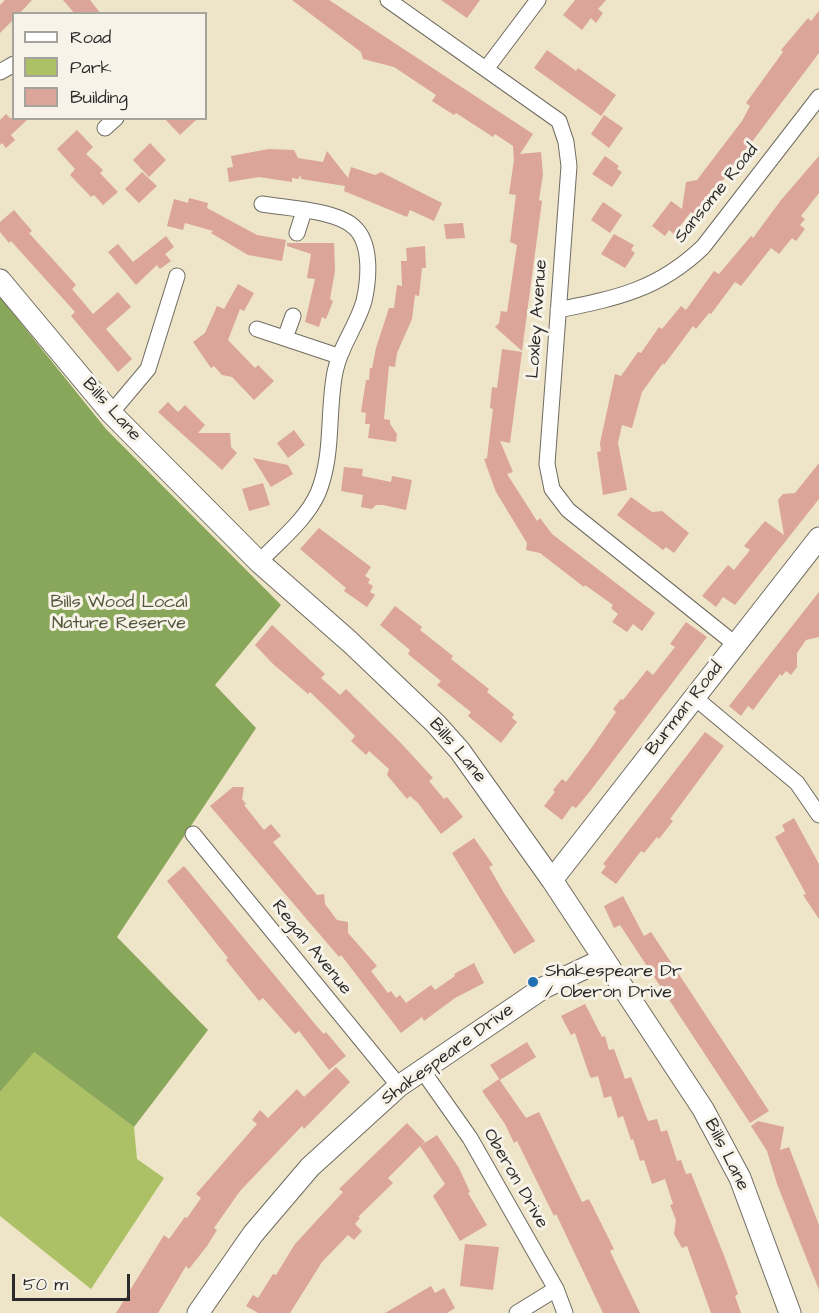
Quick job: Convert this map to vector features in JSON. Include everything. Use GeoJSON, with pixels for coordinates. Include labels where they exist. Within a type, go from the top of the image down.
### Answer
{"type":"FeatureCollection","features":[{"type":"Feature","properties":{"kind":"street","name":"Loxley Avenue"},"geometry":{"type":"LineString","coordinates":[[388,0],[559,121],[567,142],[569,165],[547,464],[552,489],[568,510],[735,644]]}},
{"type":"Feature","properties":{"kind":"street"},"geometry":{"type":"LineString","coordinates":[[486,69],[538,0]]}},
{"type":"Feature","properties":{"kind":"street","name":"Sansome Road"},"geometry":{"type":"LineString","coordinates":[[558,310],[615,299],[655,283],[681,268],[703,247],[819,98]]}},
{"type":"Feature","properties":{"kind":"street"},"geometry":{"type":"LineString","coordinates":[[259,562],[302,518],[318,493],[330,450],[331,398],[338,356],[364,301],[368,260],[363,241],[354,226],[333,216],[261,204]]}},
{"type":"Feature","properties":{"kind":"street"},"geometry":{"type":"LineString","coordinates":[[297,233],[304,211]]}},
{"type":"Feature","properties":{"kind":"street"},"geometry":{"type":"LineString","coordinates":[[111,413],[148,369],[177,276]]}},
{"type":"Feature","properties":{"kind":"street","name":"Bills Lane"},"geometry":{"type":"LineString","coordinates":[[0,280],[111,413],[259,562],[350,642],[436,724],[499,803],[552,880],[602,960],[676,1067],[725,1150],[754,1212],[790,1313]]}},
{"type":"Feature","properties":{"kind":"street"},"geometry":{"type":"LineString","coordinates":[[285,338],[293,316]]}},
{"type":"Feature","properties":{"kind":"street"},"geometry":{"type":"LineString","coordinates":[[257,328],[338,356]]}},
{"type":"Feature","properties":{"kind":"street","name":"Burman Road"},"geometry":{"type":"LineString","coordinates":[[552,880],[819,538]]}},
{"type":"Feature","properties":{"kind":"street"},"geometry":{"type":"LineString","coordinates":[[694,697],[797,783],[819,815]]}},
{"type":"Feature","properties":{"kind":"street","name":"Regan Avenue"},"geometry":{"type":"LineString","coordinates":[[193,834],[399,1086]]}},
{"type":"Feature","properties":{"kind":"street","name":"Shakespeare Drive"},"geometry":{"type":"LineString","coordinates":[[198,1313],[253,1234],[310,1167],[399,1086],[543,988],[602,960]]}},
{"type":"Feature","properties":{"kind":"street","name":"Oberon Drive"},"geometry":{"type":"LineString","coordinates":[[423,1070],[470,1138],[556,1289],[565,1313]]}},
{"type":"Feature","properties":{"kind":"street"},"geometry":{"type":"LineString","coordinates":[[517,1313],[556,1289]]}},
{"type":"Feature","properties":{"kind":"green space","name":"Bills Wood Local Nature Reserve"},"geometry":{"type":"Polygon","coordinates":[[[0,297],[106,429],[281,605],[215,685],[256,728],[117,937],[208,1030],[134,1127],[34,1052],[0,1092],[0,297]]]}},
{"type":"Feature","properties":{"kind":"green space"},"geometry":{"type":"Polygon","coordinates":[[[33,1051],[134,1127],[137,1159],[164,1178],[91,1289],[0,1216],[0,1092],[33,1051]]]}},
{"type":"Feature","properties":{"kind":"building"},"geometry":{"type":"Polygon","coordinates":[[[5,0],[32,0],[21,12],[12,12],[12,21],[0,33],[0,5],[5,0]]]}},
{"type":"Feature","properties":{"kind":"building"},"geometry":{"type":"Polygon","coordinates":[[[63,0],[90,0],[99,12],[73,12],[63,0]]]}},
{"type":"Feature","properties":{"kind":"building"},"geometry":{"type":"Polygon","coordinates":[[[292,0],[329,0],[533,134],[520,154],[541,152],[543,174],[539,200],[542,201],[522,351],[495,327],[499,323],[501,311],[507,312],[517,245],[510,242],[516,195],[509,194],[514,160],[513,146],[495,134],[493,137],[456,113],[454,115],[432,101],[436,95],[394,67],[363,59],[361,52],[292,0]]]}},
{"type":"Feature","properties":{"kind":"building"},"geometry":{"type":"Polygon","coordinates":[[[441,0],[480,0],[467,18],[441,0]]]}},
{"type":"Feature","properties":{"kind":"building"},"geometry":{"type":"Polygon","coordinates":[[[575,0],[606,0],[598,9],[603,13],[596,23],[591,18],[582,30],[563,15],[575,0]]]}},
{"type":"Feature","properties":{"kind":"building"},"geometry":{"type":"Polygon","coordinates":[[[819,11],[819,53],[696,216],[691,212],[674,234],[669,230],[665,236],[652,226],[671,201],[682,209],[686,182],[697,180],[742,121],[750,106],[746,103],[783,52],[781,50],[808,18],[811,21],[819,11]]]}},
{"type":"Feature","properties":{"kind":"building"},"geometry":{"type":"Polygon","coordinates":[[[547,50],[576,71],[578,68],[616,95],[601,116],[534,68],[547,50]]]}},
{"type":"Feature","properties":{"kind":"building"},"geometry":{"type":"Polygon","coordinates":[[[6,114],[12,120],[27,120],[11,135],[15,140],[6,148],[2,143],[0,145],[0,120],[6,114]]]}},
{"type":"Feature","properties":{"kind":"building"},"geometry":{"type":"Polygon","coordinates":[[[604,115],[623,128],[609,148],[591,134],[604,115]]]}},
{"type":"Feature","properties":{"kind":"building"},"geometry":{"type":"Polygon","coordinates":[[[166,120],[196,120],[180,135],[166,120]]]}},
{"type":"Feature","properties":{"kind":"building"},"geometry":{"type":"Polygon","coordinates":[[[77,130],[93,147],[86,154],[103,170],[100,173],[118,192],[103,205],[94,195],[91,197],[70,175],[75,169],[57,149],[77,130]]]}},
{"type":"Feature","properties":{"kind":"building"},"geometry":{"type":"Polygon","coordinates":[[[150,143],[166,160],[149,177],[133,160],[150,143]]]}},
{"type":"Feature","properties":{"kind":"building"},"geometry":{"type":"Polygon","coordinates":[[[269,149],[294,150],[298,158],[323,162],[327,151],[348,178],[351,167],[375,175],[381,172],[442,203],[434,221],[410,210],[407,217],[344,191],[345,186],[301,179],[301,175],[298,179],[292,178],[292,182],[259,177],[229,182],[227,168],[233,167],[231,156],[269,149]]]}},
{"type":"Feature","properties":{"kind":"building"},"geometry":{"type":"Polygon","coordinates":[[[605,156],[619,166],[617,169],[622,172],[612,187],[592,174],[605,156]]]}},
{"type":"Feature","properties":{"kind":"building"},"geometry":{"type":"Polygon","coordinates":[[[819,156],[819,193],[801,216],[805,219],[800,225],[805,229],[796,241],[792,238],[779,254],[771,248],[741,286],[735,282],[711,314],[709,313],[696,329],[693,326],[664,365],[663,363],[642,392],[632,428],[622,425],[618,443],[627,490],[603,495],[597,452],[601,451],[600,443],[615,374],[621,376],[659,327],[662,329],[681,306],[686,310],[714,271],[719,274],[751,236],[753,238],[781,200],[819,156]]]}},
{"type":"Feature","properties":{"kind":"building"},"geometry":{"type":"Polygon","coordinates":[[[142,172],[157,186],[139,203],[125,189],[142,172]]]}},
{"type":"Feature","properties":{"kind":"building"},"geometry":{"type":"Polygon","coordinates":[[[189,198],[208,203],[207,208],[257,235],[286,240],[282,261],[248,255],[211,233],[213,231],[185,223],[183,230],[167,226],[174,199],[188,203],[189,198]]]}},
{"type":"Feature","properties":{"kind":"building"},"geometry":{"type":"Polygon","coordinates":[[[603,202],[622,215],[610,233],[591,220],[603,202]]]}},
{"type":"Feature","properties":{"kind":"building"},"geometry":{"type":"Polygon","coordinates":[[[14,210],[32,231],[29,233],[76,285],[72,289],[93,314],[118,292],[131,307],[106,329],[132,359],[118,372],[71,316],[75,312],[11,241],[9,243],[0,232],[0,222],[14,210]]]}},
{"type":"Feature","properties":{"kind":"building"},"geometry":{"type":"Polygon","coordinates":[[[463,223],[465,238],[446,239],[444,224],[463,223]]]}},
{"type":"Feature","properties":{"kind":"building"},"geometry":{"type":"Polygon","coordinates":[[[614,234],[634,245],[631,250],[635,253],[625,268],[601,254],[614,234]]]}},
{"type":"Feature","properties":{"kind":"building"},"geometry":{"type":"Polygon","coordinates":[[[166,236],[174,247],[165,254],[171,261],[160,269],[157,265],[136,285],[108,252],[118,244],[133,262],[166,236]]]}},
{"type":"Feature","properties":{"kind":"building"},"geometry":{"type":"Polygon","coordinates":[[[287,243],[334,243],[335,271],[330,299],[333,301],[326,319],[322,317],[319,327],[305,322],[315,279],[307,278],[311,254],[287,246],[287,243]]]}},
{"type":"Feature","properties":{"kind":"building"},"geometry":{"type":"Polygon","coordinates":[[[425,246],[426,268],[422,268],[419,296],[415,295],[412,319],[397,353],[395,367],[389,366],[384,419],[390,420],[397,434],[396,442],[368,438],[370,424],[365,424],[366,413],[361,412],[366,380],[369,380],[370,368],[372,368],[389,308],[394,308],[397,285],[402,286],[401,261],[407,261],[406,248],[425,246]]]}},
{"type":"Feature","properties":{"kind":"building"},"geometry":{"type":"Polygon","coordinates":[[[238,284],[254,293],[244,311],[240,309],[228,340],[255,368],[258,365],[274,381],[254,400],[232,377],[222,375],[214,366],[211,368],[193,342],[205,333],[217,306],[224,309],[238,284]]]}},
{"type":"Feature","properties":{"kind":"building"},"geometry":{"type":"Polygon","coordinates":[[[502,349],[522,352],[510,443],[500,441],[513,472],[507,474],[537,521],[540,518],[552,534],[655,613],[642,631],[633,624],[627,632],[612,622],[618,614],[611,608],[613,605],[585,585],[584,587],[540,553],[526,550],[527,543],[496,492],[484,459],[487,458],[493,409],[490,408],[492,387],[497,388],[502,349]]]}},
{"type":"Feature","properties":{"kind":"building"},"geometry":{"type":"Polygon","coordinates":[[[168,402],[178,412],[185,405],[205,425],[198,433],[230,433],[231,447],[237,453],[222,470],[158,412],[168,402]]]}},
{"type":"Feature","properties":{"kind":"building"},"geometry":{"type":"Polygon","coordinates":[[[294,430],[305,445],[288,458],[277,443],[294,430]]]}},
{"type":"Feature","properties":{"kind":"building"},"geometry":{"type":"Polygon","coordinates":[[[253,458],[288,465],[293,474],[271,487],[253,458]]]}},
{"type":"Feature","properties":{"kind":"building"},"geometry":{"type":"Polygon","coordinates":[[[819,463],[819,499],[735,605],[723,597],[716,607],[702,596],[728,565],[734,570],[750,550],[744,546],[765,521],[784,535],[778,500],[783,494],[795,493],[819,463]]]}},
{"type":"Feature","properties":{"kind":"building"},"geometry":{"type":"Polygon","coordinates":[[[344,467],[363,469],[362,476],[391,482],[392,476],[412,480],[406,510],[383,505],[376,505],[372,509],[361,507],[363,495],[341,491],[344,467]]]}},
{"type":"Feature","properties":{"kind":"building"},"geometry":{"type":"Polygon","coordinates":[[[263,483],[270,505],[249,511],[242,489],[263,483]]]}},
{"type":"Feature","properties":{"kind":"building"},"geometry":{"type":"Polygon","coordinates":[[[631,497],[652,512],[662,511],[689,533],[674,553],[666,547],[663,550],[617,515],[631,497]]]}},
{"type":"Feature","properties":{"kind":"building"},"geometry":{"type":"Polygon","coordinates":[[[319,528],[371,567],[365,576],[370,579],[368,583],[373,586],[370,592],[375,595],[367,607],[344,591],[346,588],[300,549],[319,528]]]}},
{"type":"Feature","properties":{"kind":"building"},"geometry":{"type":"Polygon","coordinates":[[[819,592],[819,637],[806,640],[797,653],[797,667],[791,675],[786,671],[782,676],[780,674],[753,710],[748,706],[741,716],[729,706],[819,592]]]}},
{"type":"Feature","properties":{"kind":"building"},"geometry":{"type":"Polygon","coordinates":[[[395,606],[422,627],[420,630],[453,656],[451,659],[489,689],[487,692],[514,714],[512,718],[517,722],[501,743],[468,716],[471,712],[437,685],[441,681],[408,654],[410,650],[380,625],[395,606]]]}},
{"type":"Feature","properties":{"kind":"building"},"geometry":{"type":"Polygon","coordinates":[[[686,622],[707,637],[591,790],[576,808],[572,806],[562,820],[544,806],[555,792],[553,790],[562,779],[566,782],[590,750],[616,712],[613,709],[621,699],[623,700],[647,670],[653,675],[675,647],[670,644],[686,622]]]}},
{"type":"Feature","properties":{"kind":"building"},"geometry":{"type":"Polygon","coordinates":[[[272,625],[325,674],[321,678],[340,695],[346,689],[399,741],[433,778],[429,781],[444,799],[447,797],[463,817],[441,834],[418,803],[410,796],[407,799],[387,775],[389,769],[369,751],[366,755],[351,741],[355,736],[335,716],[310,692],[308,694],[273,664],[255,645],[272,625]]]}},
{"type":"Feature","properties":{"kind":"building"},"geometry":{"type":"Polygon","coordinates":[[[705,732],[724,746],[670,819],[673,821],[659,839],[657,837],[644,853],[641,851],[616,884],[601,873],[606,866],[603,864],[705,732]]]}},
{"type":"Feature","properties":{"kind":"building"},"geometry":{"type":"Polygon","coordinates":[[[233,787],[244,787],[242,799],[246,804],[244,805],[264,830],[271,824],[281,836],[273,842],[317,895],[324,894],[325,904],[337,920],[348,922],[348,933],[377,966],[371,971],[388,993],[391,991],[396,998],[400,995],[406,1003],[431,985],[435,990],[455,976],[454,974],[474,963],[484,983],[455,998],[424,1021],[422,1017],[401,1033],[341,955],[339,957],[210,806],[233,787]]]}},
{"type":"Feature","properties":{"kind":"building"},"geometry":{"type":"Polygon","coordinates":[[[794,818],[819,864],[819,919],[803,895],[806,894],[775,837],[785,831],[782,825],[794,818]]]}},
{"type":"Feature","properties":{"kind":"building"},"geometry":{"type":"Polygon","coordinates":[[[474,838],[493,865],[489,867],[535,941],[514,954],[452,853],[474,838]]]}},
{"type":"Feature","properties":{"kind":"building"},"geometry":{"type":"Polygon","coordinates":[[[184,866],[320,1030],[324,1034],[326,1032],[346,1056],[329,1070],[299,1031],[295,1034],[263,998],[259,1001],[167,881],[184,866]]]}},
{"type":"Feature","properties":{"kind":"building"},"geometry":{"type":"Polygon","coordinates":[[[623,896],[644,936],[651,932],[769,1111],[750,1123],[620,925],[614,928],[604,906],[623,896]]]}},
{"type":"Feature","properties":{"kind":"building"},"geometry":{"type":"Polygon","coordinates":[[[585,1004],[602,1037],[605,1036],[609,1050],[614,1049],[625,1079],[631,1077],[648,1121],[657,1119],[661,1132],[667,1130],[677,1161],[681,1160],[686,1174],[691,1173],[738,1294],[735,1296],[741,1313],[711,1313],[687,1246],[682,1248],[674,1234],[676,1220],[670,1205],[673,1204],[665,1179],[652,1184],[644,1160],[640,1161],[633,1139],[631,1140],[623,1116],[618,1118],[611,1096],[604,1098],[598,1076],[591,1078],[575,1033],[571,1035],[561,1016],[585,1004]]]}},
{"type":"Feature","properties":{"kind":"building"},"geometry":{"type":"Polygon","coordinates":[[[527,1042],[536,1057],[500,1080],[490,1065],[527,1042]]]}},
{"type":"Feature","properties":{"kind":"building"},"geometry":{"type":"Polygon","coordinates":[[[336,1067],[350,1082],[304,1129],[302,1126],[240,1191],[214,1228],[217,1230],[207,1246],[189,1269],[186,1266],[158,1313],[116,1313],[164,1235],[169,1239],[185,1217],[187,1218],[201,1198],[196,1194],[257,1124],[252,1120],[260,1110],[268,1118],[297,1089],[304,1097],[336,1067]]]}},
{"type":"Feature","properties":{"kind":"building"},"geometry":{"type":"Polygon","coordinates":[[[499,1079],[526,1118],[539,1112],[582,1202],[589,1199],[614,1249],[610,1251],[640,1313],[603,1313],[556,1214],[554,1216],[517,1141],[514,1143],[505,1124],[482,1091],[499,1079]]]}},
{"type":"Feature","properties":{"kind":"building"},"geometry":{"type":"Polygon","coordinates":[[[758,1121],[784,1127],[780,1150],[789,1147],[819,1225],[819,1290],[777,1184],[767,1151],[751,1126],[758,1121]]]}},
{"type":"Feature","properties":{"kind":"building"},"geometry":{"type":"Polygon","coordinates":[[[407,1123],[425,1142],[388,1178],[393,1183],[358,1217],[360,1218],[355,1224],[362,1231],[354,1240],[348,1235],[322,1262],[290,1313],[258,1313],[246,1306],[253,1295],[258,1298],[273,1274],[276,1275],[295,1244],[343,1192],[339,1189],[407,1123]]]}},
{"type":"Feature","properties":{"kind":"building"},"geometry":{"type":"Polygon","coordinates":[[[437,1135],[459,1168],[470,1192],[468,1193],[487,1225],[460,1241],[433,1196],[445,1184],[420,1146],[437,1135]]]}},
{"type":"Feature","properties":{"kind":"building"},"geometry":{"type":"Polygon","coordinates":[[[465,1244],[499,1247],[493,1290],[460,1286],[465,1244]]]}},
{"type":"Feature","properties":{"kind":"building"},"geometry":{"type":"Polygon","coordinates":[[[431,1286],[435,1293],[444,1288],[455,1308],[447,1313],[385,1313],[431,1286]]]}},
{"type":"Feature","properties":{"kind":"place","name":"Shakespeare Dr / Oberon Drive"},"geometry":{"type":"Point","coordinates":[533,982]}}]}
